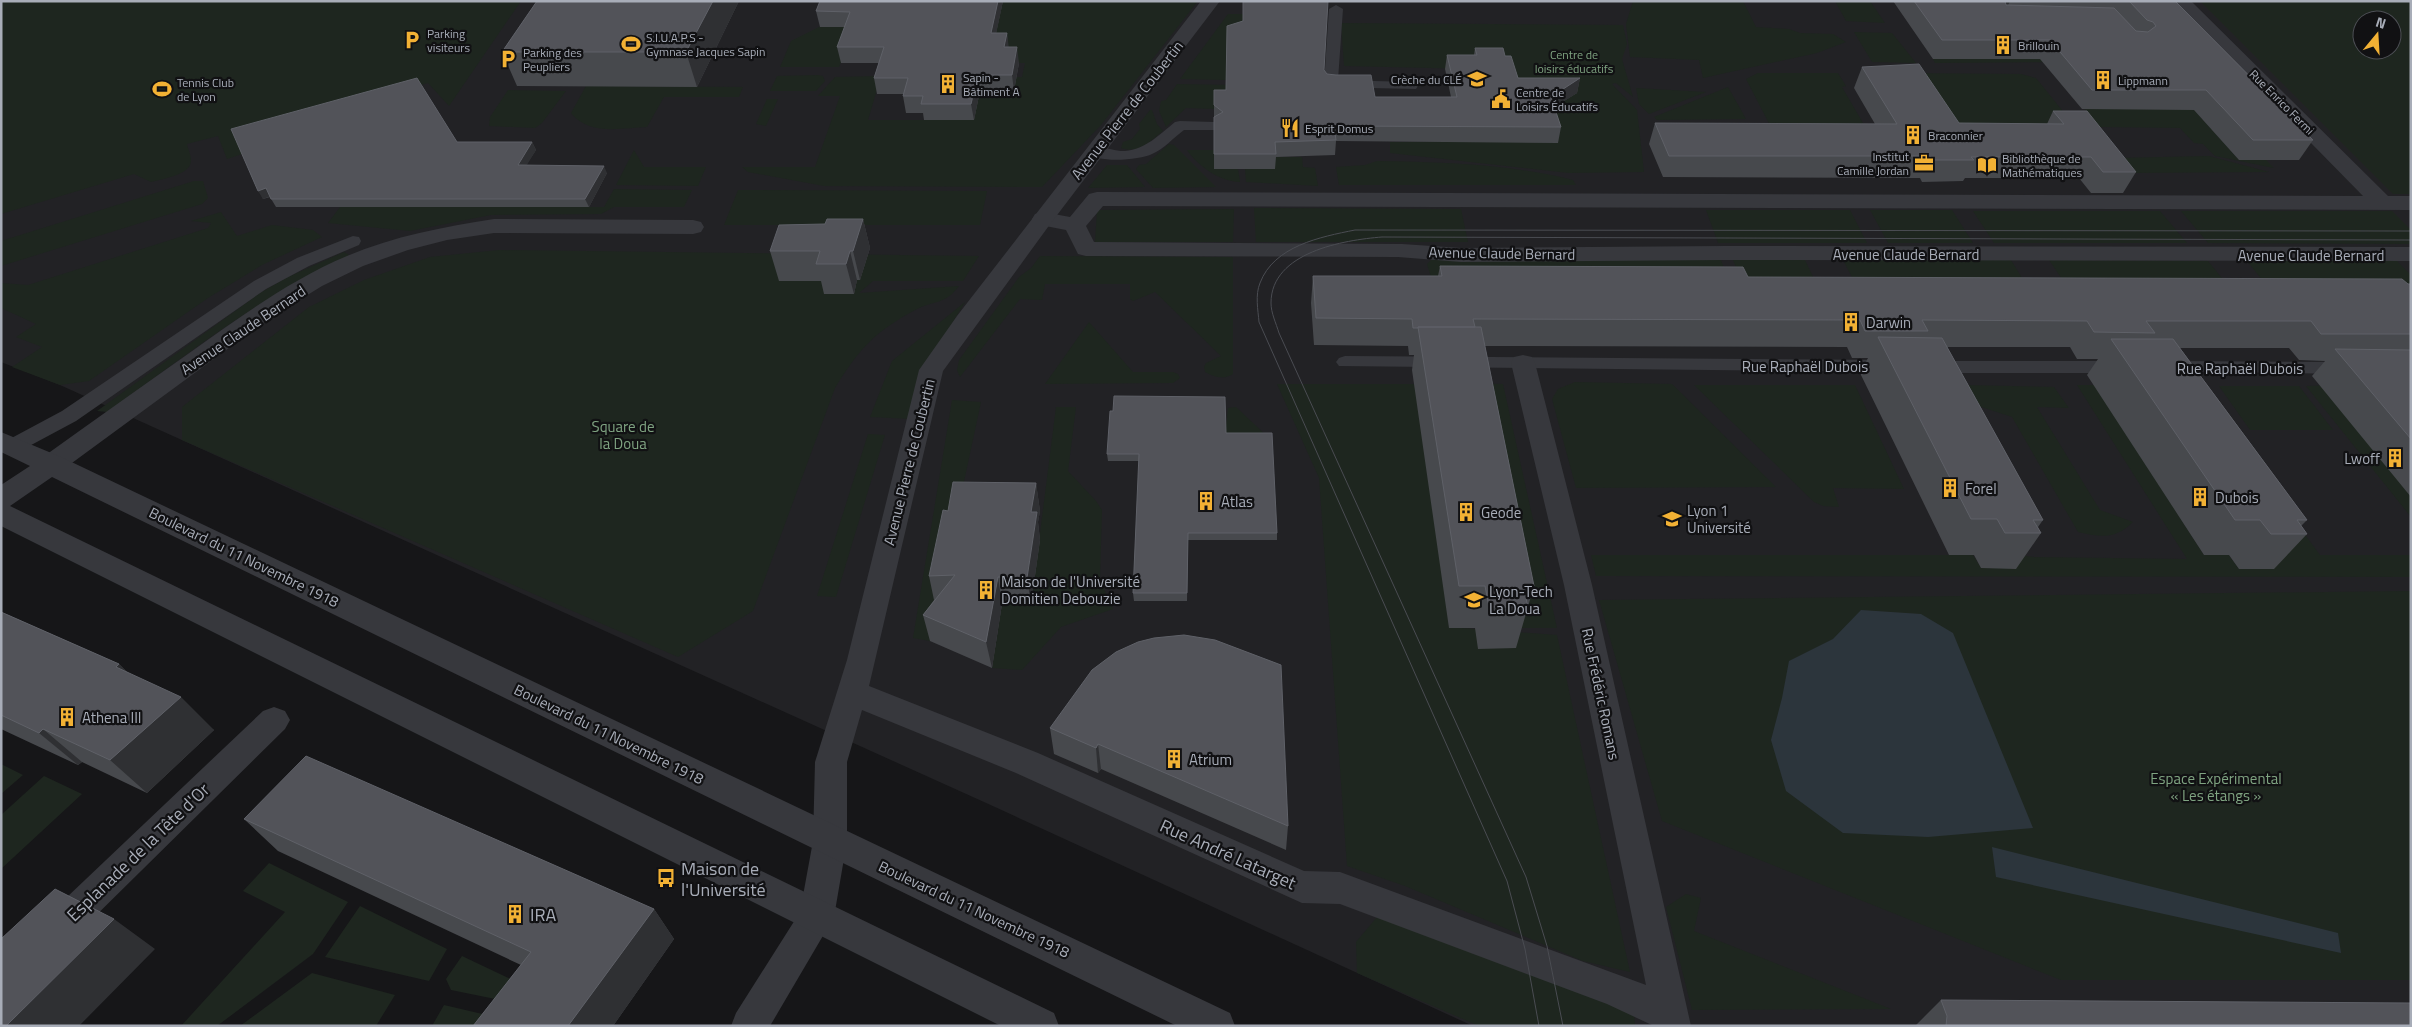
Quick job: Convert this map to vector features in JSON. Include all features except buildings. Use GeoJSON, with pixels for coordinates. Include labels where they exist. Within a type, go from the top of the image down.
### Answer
{"type":"FeatureCollection","features":[{"type":"Feature","properties":{"kind":"street","name":"Avenue Pierre de Coubertin"},"geometry":{"type":"LineString","coordinates":[[817,918],[830,841],[831,762],[862,660],[931,370],[1042,218],[1211,1]]}},
{"type":"Feature","properties":{"kind":"street","name":"Rue Enrico Fermi"},"geometry":{"type":"LineString","coordinates":[[2181,1],[2382,203]]}},
{"type":"Feature","properties":{"kind":"street"},"geometry":{"type":"LineString","coordinates":[[1042,218],[1075,225],[1097,199],[1751,194],[2411,203]]}},
{"type":"Feature","properties":{"kind":"street","name":"Avenue Claude Bernard"},"geometry":{"type":"LineString","coordinates":[[1075,225],[1086,249],[1398,251],[1461,255],[1715,253],[2411,254]]}},
{"type":"Feature","properties":{"kind":"street","name":"Avenue Claude Bernard"},"geometry":{"type":"LineString","coordinates":[[3,513],[52,464],[259,315],[314,281],[356,260],[400,245],[446,233],[494,226],[693,227]]}},
{"type":"Feature","properties":{"kind":"street","name":"Rue Frédéric Romans"},"geometry":{"type":"LineString","coordinates":[[1522,363],[1578,585],[1671,1019]]}},
{"type":"Feature","properties":{"kind":"street","name":"Boulevard du 11 Novembre 1918"},"geometry":{"type":"LineString","coordinates":[[5,447],[52,464],[830,841],[1217,1026]]}},
{"type":"Feature","properties":{"kind":"street"},"geometry":{"type":"LineString","coordinates":[[3,513],[817,918],[1041,1026]]}},
{"type":"Feature","properties":{"kind":"street","name":"Rue André Latarget"},"geometry":{"type":"LineString","coordinates":[[851,692],[1027,763],[1302,887],[1340,888],[1614,990],[1671,1019]]}},
{"type":"Feature","properties":{"kind":"street","name":"Esplanade de la Tête d'Or"},"geometry":{"type":"LineString","coordinates":[[35,951],[274,720]]}},
{"type":"Feature","properties":{"kind":"street"},"geometry":{"type":"LineString","coordinates":[[748,1026],[817,918]]}},
{"type":"Feature","properties":{"kind":"lane"},"geometry":{"type":"LineString","coordinates":[[1336,9],[1331,84],[1411,86]]}},
{"type":"Feature","properties":{"kind":"lane"},"geometry":{"type":"LineString","coordinates":[[1095,152],[1123,156],[1148,151],[1180,125],[1214,126]]}},
{"type":"Feature","properties":{"kind":"lane"},"geometry":{"type":"LineString","coordinates":[[5,447],[69,416],[260,285],[303,262],[353,241]]}},
{"type":"Feature","properties":{"kind":"lane","name":"Rue Raphaël Dubois"},"geometry":{"type":"LineString","coordinates":[[1345,362],[2134,367]]}},
{"type":"Feature","properties":{"kind":"lane","name":"Rue Raphaël Dubois"},"geometry":{"type":"LineString","coordinates":[[2153,367],[2360,368]]}},
{"type":"Feature","properties":{"kind":"shaded area","name":"Lyon 1 Université"},"geometry":{"type":"Polygon","coordinates":[[[345,1],[2411,1],[2411,1026],[1473,1026],[984,802],[60,385],[1,362],[1,191],[345,1]]]}},
{"type":"Feature","properties":{"kind":"shaded area"},"geometry":{"type":"Polygon","coordinates":[[[1861,610],[1921,614],[1953,633],[2033,828],[1928,837],[1843,833],[1786,791],[1771,740],[1789,661],[1833,639],[1861,610]]]}},
{"type":"Feature","properties":{"kind":"shaded area"},"geometry":{"type":"Polygon","coordinates":[[[1992,847],[2338,933],[2341,953],[1996,877],[1992,847]]]}},
{"type":"Feature","properties":{"kind":"green space","name":"Tennis Club de Lyon"},"geometry":{"type":"Polygon","coordinates":[[[1,1],[521,1],[449,106],[428,83],[397,92],[227,159],[218,136],[187,144],[191,158],[190,165],[181,173],[168,178],[151,182],[134,174],[1,214],[1,1]]]}},
{"type":"Feature","properties":{"kind":"green space"},"geometry":{"type":"Polygon","coordinates":[[[1003,1],[1198,1],[1101,125],[1042,187],[824,186],[748,172],[742,167],[815,167],[840,96],[818,96],[835,77],[881,76],[868,120],[973,120],[980,91],[1013,91],[1016,77],[1022,77],[1025,63],[1006,63],[989,49],[1003,1]]]}},
{"type":"Feature","properties":{"kind":"green space"},"geometry":{"type":"Polygon","coordinates":[[[1633,1],[1743,1],[1756,27],[1789,29],[1800,33],[1833,34],[1846,42],[1817,53],[1703,78],[1699,60],[1630,57],[1626,24],[1633,1]]]}},
{"type":"Feature","properties":{"kind":"green space"},"geometry":{"type":"Polygon","coordinates":[[[1835,1],[1870,1],[1885,23],[1846,21],[1835,1]]]}},
{"type":"Feature","properties":{"kind":"green space"},"geometry":{"type":"Polygon","coordinates":[[[2200,1],[2411,1],[2411,194],[2393,194],[2200,1]]]}},
{"type":"Feature","properties":{"kind":"green space"},"geometry":{"type":"Polygon","coordinates":[[[1228,14],[1243,14],[1243,42],[1226,80],[1180,79],[1228,14]]]}},
{"type":"Feature","properties":{"kind":"green space","name":"Centre de loisirs éducatifs"},"geometry":{"type":"Polygon","coordinates":[[[1341,23],[1623,25],[1627,44],[1622,59],[1633,97],[1616,83],[1612,84],[1637,110],[1644,172],[1569,173],[1390,153],[1390,142],[1449,142],[1474,69],[1344,66],[1341,23]]]}},
{"type":"Feature","properties":{"kind":"green space"},"geometry":{"type":"Polygon","coordinates":[[[819,27],[847,27],[849,43],[839,67],[780,67],[791,41],[819,27]]]}},
{"type":"Feature","properties":{"kind":"green space"},"geometry":{"type":"Polygon","coordinates":[[[1854,32],[1892,33],[1916,63],[1872,62],[1854,32]]]}},
{"type":"Feature","properties":{"kind":"green space"},"geometry":{"type":"Polygon","coordinates":[[[1933,59],[2085,59],[2088,62],[1935,63],[1933,59]]]}},
{"type":"Feature","properties":{"kind":"green space"},"geometry":{"type":"Polygon","coordinates":[[[1758,73],[1838,73],[1846,86],[1842,87],[1870,135],[1774,133],[1746,79],[1758,73]]]}},
{"type":"Feature","properties":{"kind":"green space"},"geometry":{"type":"Polygon","coordinates":[[[1891,73],[2021,74],[2036,78],[2078,130],[1953,143],[1891,73]]]}},
{"type":"Feature","properties":{"kind":"green space"},"geometry":{"type":"Polygon","coordinates":[[[777,76],[823,76],[825,81],[816,91],[770,91],[777,76]]]}},
{"type":"Feature","properties":{"kind":"green space"},"geometry":{"type":"Polygon","coordinates":[[[1177,84],[1234,85],[1214,109],[1186,108],[1166,127],[1159,111],[1161,101],[1166,100],[1177,84]]]}},
{"type":"Feature","properties":{"kind":"green space"},"geometry":{"type":"Polygon","coordinates":[[[586,86],[743,87],[739,97],[664,97],[647,127],[606,129],[587,125],[571,113],[586,86]]]}},
{"type":"Feature","properties":{"kind":"green space"},"geometry":{"type":"Polygon","coordinates":[[[1728,87],[1746,119],[1657,120],[1654,117],[1728,87]]]}},
{"type":"Feature","properties":{"kind":"green space"},"geometry":{"type":"Polygon","coordinates":[[[1636,88],[1706,92],[1649,114],[1639,104],[1636,88]]]}},
{"type":"Feature","properties":{"kind":"green space"},"geometry":{"type":"Polygon","coordinates":[[[508,90],[566,91],[542,123],[535,128],[489,126],[490,117],[508,90]]]}},
{"type":"Feature","properties":{"kind":"green space"},"geometry":{"type":"Polygon","coordinates":[[[767,99],[778,99],[766,126],[756,124],[767,99]]]}},
{"type":"Feature","properties":{"kind":"green space"},"geometry":{"type":"Polygon","coordinates":[[[2191,106],[2239,160],[2266,160],[2274,168],[2215,156],[2203,144],[2194,143],[2180,128],[2099,127],[2085,109],[2171,109],[2191,106]]]}},
{"type":"Feature","properties":{"kind":"green space"},"geometry":{"type":"Polygon","coordinates":[[[1152,110],[1157,124],[1163,131],[1144,146],[1133,149],[1121,148],[1123,142],[1132,139],[1140,129],[1139,124],[1152,110]]]}},
{"type":"Feature","properties":{"kind":"green space"},"geometry":{"type":"Polygon","coordinates":[[[1169,144],[1174,145],[1216,187],[1153,188],[1136,169],[1139,165],[1146,164],[1169,144]]]}},
{"type":"Feature","properties":{"kind":"green space"},"geometry":{"type":"Polygon","coordinates":[[[634,150],[644,167],[706,167],[698,186],[616,185],[634,150]]]}},
{"type":"Feature","properties":{"kind":"green space"},"geometry":{"type":"Polygon","coordinates":[[[1187,150],[1214,150],[1214,169],[1238,169],[1240,182],[1225,179],[1210,172],[1197,162],[1187,150]]]}},
{"type":"Feature","properties":{"kind":"green space"},"geometry":{"type":"Polygon","coordinates":[[[2209,156],[2269,172],[2125,173],[2115,158],[2209,156]]]}},
{"type":"Feature","properties":{"kind":"green space"},"geometry":{"type":"Polygon","coordinates":[[[1275,157],[1302,157],[1303,167],[1315,168],[1318,186],[1246,182],[1245,169],[1275,169],[1275,157]]]}},
{"type":"Feature","properties":{"kind":"green space"},"geometry":{"type":"Polygon","coordinates":[[[1377,161],[1451,163],[1525,170],[1573,180],[1576,185],[1339,185],[1336,167],[1365,165],[1377,161]]]}},
{"type":"Feature","properties":{"kind":"green space"},"geometry":{"type":"Polygon","coordinates":[[[1107,165],[1127,165],[1145,187],[1088,188],[1107,165]]]}},
{"type":"Feature","properties":{"kind":"green space"},"geometry":{"type":"Polygon","coordinates":[[[194,181],[203,181],[208,198],[202,204],[1,266],[1,241],[194,181]]]}},
{"type":"Feature","properties":{"kind":"green space"},"geometry":{"type":"Polygon","coordinates":[[[614,189],[692,190],[684,207],[614,207],[601,214],[491,215],[410,231],[328,223],[340,207],[604,207],[614,189]]]}},
{"type":"Feature","properties":{"kind":"green space"},"geometry":{"type":"Polygon","coordinates":[[[738,190],[987,191],[980,225],[724,225],[738,190]]]}},
{"type":"Feature","properties":{"kind":"green space"},"geometry":{"type":"Polygon","coordinates":[[[1254,208],[1461,209],[1468,242],[1256,242],[1254,208]]]}},
{"type":"Feature","properties":{"kind":"green space"},"geometry":{"type":"Polygon","coordinates":[[[1234,209],[1233,242],[1095,242],[1097,210],[1234,209]]]}},
{"type":"Feature","properties":{"kind":"green space"},"geometry":{"type":"Polygon","coordinates":[[[1706,210],[1850,210],[1867,243],[1718,243],[1706,210]]]}},
{"type":"Feature","properties":{"kind":"green space"},"geometry":{"type":"Polygon","coordinates":[[[1870,210],[1952,210],[1973,243],[1888,243],[1870,210]]]}},
{"type":"Feature","properties":{"kind":"green space"},"geometry":{"type":"Polygon","coordinates":[[[1973,211],[2160,211],[2187,243],[1994,243],[1973,211]]]}},
{"type":"Feature","properties":{"kind":"green space"},"geometry":{"type":"Polygon","coordinates":[[[2181,211],[2392,211],[2411,230],[2411,244],[2208,243],[2181,211]]]}},
{"type":"Feature","properties":{"kind":"green space"},"geometry":{"type":"Polygon","coordinates":[[[221,212],[237,236],[272,225],[313,230],[322,237],[262,265],[208,298],[89,381],[60,385],[12,367],[42,347],[16,337],[36,324],[1,308],[1,283],[28,285],[208,228],[211,223],[191,221],[221,212]]]}},
{"type":"Feature","properties":{"kind":"green space","name":"Square de la Doua"},"geometry":{"type":"Polygon","coordinates":[[[499,250],[979,256],[963,281],[873,281],[859,293],[959,286],[944,299],[923,306],[890,325],[869,342],[852,362],[835,388],[753,611],[678,657],[182,440],[182,407],[309,307],[364,280],[430,257],[499,250]]]}},
{"type":"Feature","properties":{"kind":"green space"},"geometry":{"type":"Polygon","coordinates":[[[344,252],[349,255],[346,258],[314,273],[252,309],[107,412],[97,411],[260,293],[288,277],[344,252]]]}},
{"type":"Feature","properties":{"kind":"green space"},"geometry":{"type":"Polygon","coordinates":[[[1040,256],[1233,257],[1233,374],[1219,377],[1205,372],[1204,367],[1206,363],[1221,356],[1155,292],[1133,301],[1130,299],[1130,284],[1045,284],[1042,300],[1020,299],[960,377],[957,370],[959,360],[1019,277],[1031,268],[1040,256]]]}},
{"type":"Feature","properties":{"kind":"green space"},"geometry":{"type":"Polygon","coordinates":[[[1432,259],[1721,260],[1733,294],[1436,293],[1427,264],[1432,259]]]}},
{"type":"Feature","properties":{"kind":"green space"},"geometry":{"type":"Polygon","coordinates":[[[1733,260],[1805,260],[1823,298],[1749,298],[1733,260]]]}},
{"type":"Feature","properties":{"kind":"green space"},"geometry":{"type":"Polygon","coordinates":[[[1843,260],[2011,260],[2035,299],[1863,298],[1843,260]]]}},
{"type":"Feature","properties":{"kind":"green space"},"geometry":{"type":"Polygon","coordinates":[[[2049,260],[2208,261],[2239,299],[2075,298],[2049,260]]]}},
{"type":"Feature","properties":{"kind":"green space"},"geometry":{"type":"Polygon","coordinates":[[[2247,261],[2397,261],[2411,275],[2411,287],[2272,292],[2247,261]]]}},
{"type":"Feature","properties":{"kind":"green space"},"geometry":{"type":"Polygon","coordinates":[[[965,302],[925,368],[912,419],[870,417],[892,361],[965,302]]]}},
{"type":"Feature","properties":{"kind":"green space"},"geometry":{"type":"Polygon","coordinates":[[[1089,322],[1133,372],[1173,372],[1178,374],[1180,378],[1173,383],[1045,384],[1089,322]]]}},
{"type":"Feature","properties":{"kind":"green space"},"geometry":{"type":"Polygon","coordinates":[[[1575,382],[1672,384],[1776,487],[1576,488],[1552,399],[1558,389],[1575,382]]]}},
{"type":"Feature","properties":{"kind":"green space"},"geometry":{"type":"Polygon","coordinates":[[[1445,383],[1503,384],[1557,628],[1522,628],[1478,396],[1445,383]]]}},
{"type":"Feature","properties":{"kind":"green space"},"geometry":{"type":"Polygon","coordinates":[[[1277,384],[1432,384],[1449,627],[1557,635],[1630,972],[1583,961],[1405,886],[1347,866],[1319,478],[1277,384]]]}},
{"type":"Feature","properties":{"kind":"green space"},"geometry":{"type":"Polygon","coordinates":[[[1694,385],[1855,385],[1904,489],[1833,488],[1839,507],[1823,506],[1814,502],[1694,385]]]}},
{"type":"Feature","properties":{"kind":"green space"},"geometry":{"type":"Polygon","coordinates":[[[1964,385],[2054,387],[2069,408],[2037,407],[2100,510],[2133,522],[2120,532],[2107,536],[2078,532],[2012,417],[1975,405],[1964,385]]]}},
{"type":"Feature","properties":{"kind":"green space"},"geometry":{"type":"Polygon","coordinates":[[[2077,385],[2095,385],[2204,555],[2229,555],[2239,569],[2234,438],[2320,555],[2411,555],[2411,577],[1596,576],[1591,555],[1973,555],[1981,568],[2016,568],[2018,555],[2034,557],[2187,559],[2077,385]]]}},
{"type":"Feature","properties":{"kind":"green space"},"geometry":{"type":"Polygon","coordinates":[[[2341,385],[2411,497],[2411,517],[2306,386],[2341,385]]]}},
{"type":"Feature","properties":{"kind":"green space"},"geometry":{"type":"Polygon","coordinates":[[[2219,386],[2299,386],[2333,430],[2250,430],[2219,386]]]}},
{"type":"Feature","properties":{"kind":"green space"},"geometry":{"type":"Polygon","coordinates":[[[952,400],[981,402],[930,641],[913,638],[952,400]]]}},
{"type":"Feature","properties":{"kind":"green space"},"geometry":{"type":"Polygon","coordinates":[[[1056,407],[1076,407],[1068,471],[1102,510],[1100,580],[1113,609],[1061,627],[1022,670],[992,668],[1002,604],[1031,604],[1056,407]]]}},
{"type":"Feature","properties":{"kind":"green space"},"geometry":{"type":"Polygon","coordinates":[[[1236,407],[1271,440],[1159,441],[1180,427],[1226,427],[1228,408],[1236,407]]]}},
{"type":"Feature","properties":{"kind":"green space"},"geometry":{"type":"Polygon","coordinates":[[[868,434],[885,435],[836,597],[817,596],[868,434]]]}},
{"type":"Feature","properties":{"kind":"green space","name":"Espace Expérimental « Les étangs »"},"geometry":{"type":"Polygon","coordinates":[[[2411,591],[2411,980],[2061,980],[1662,821],[1599,600],[2411,591]]]}},
{"type":"Feature","properties":{"kind":"green space"},"geometry":{"type":"Polygon","coordinates":[[[1,764],[23,775],[1,794],[1,764]]]}},
{"type":"Feature","properties":{"kind":"green space"},"geometry":{"type":"Polygon","coordinates":[[[44,776],[82,794],[1,869],[1,815],[44,776]]]}},
{"type":"Feature","properties":{"kind":"green space"},"geometry":{"type":"Polygon","coordinates":[[[269,863],[348,902],[313,954],[217,1026],[181,1026],[285,912],[243,891],[269,863]]]}},
{"type":"Feature","properties":{"kind":"green space"},"geometry":{"type":"Polygon","coordinates":[[[1686,894],[1701,898],[1694,931],[1891,1009],[1692,1010],[1666,907],[1686,894]]]}},
{"type":"Feature","properties":{"kind":"green space"},"geometry":{"type":"Polygon","coordinates":[[[360,906],[447,949],[429,981],[325,957],[360,906]]]}},
{"type":"Feature","properties":{"kind":"green space"},"geometry":{"type":"Polygon","coordinates":[[[1383,910],[1634,1011],[1635,1026],[1479,1026],[1357,973],[1356,942],[1383,910]]]}},
{"type":"Feature","properties":{"kind":"green space"},"geometry":{"type":"Polygon","coordinates":[[[462,956],[534,990],[524,1005],[451,990],[446,979],[462,956]]]}},
{"type":"Feature","properties":{"kind":"green space"},"geometry":{"type":"Polygon","coordinates":[[[312,973],[395,995],[376,1026],[240,1026],[312,973]]]}},
{"type":"Feature","properties":{"kind":"green space"},"geometry":{"type":"Polygon","coordinates":[[[444,1005],[508,1020],[504,1026],[432,1026],[444,1005]]]}},
{"type":"Feature","properties":{"kind":"tram line"},"geometry":{"type":"LineString","coordinates":[[1539,1026],[1525,949],[1507,881],[1259,322],[1258,288],[1267,270],[1276,260],[1287,252],[1313,240],[1355,230],[2411,231]]}},
{"type":"Feature","properties":{"kind":"tram line"},"geometry":{"type":"LineString","coordinates":[[1563,1026],[1547,946],[1526,877],[1279,333],[1271,303],[1274,286],[1283,272],[1296,260],[1312,252],[1349,241],[1382,237],[2411,240]]}},
{"type":"Feature","properties":{"kind":"place","name":"Parking visiteurs"},"geometry":{"type":"Point","coordinates":[412,40]}},
{"type":"Feature","properties":{"kind":"place","name":"S.I.U.A.P.S - Gymnase Jacques Sapin"},"geometry":{"type":"Point","coordinates":[631,44]}},
{"type":"Feature","properties":{"kind":"place","name":"Brillouin"},"geometry":{"type":"Point","coordinates":[2003,45]}},
{"type":"Feature","properties":{"kind":"place","name":"Parking des Peupliers"},"geometry":{"type":"Point","coordinates":[508,59]}},
{"type":"Feature","properties":{"kind":"place","name":"Crèche du CLÉ"},"geometry":{"type":"Point","coordinates":[1477,79]}},
{"type":"Feature","properties":{"kind":"place","name":"Lippmann"},"geometry":{"type":"Point","coordinates":[2103,80]}},
{"type":"Feature","properties":{"kind":"place","name":"Sapin - Bâtiment A"},"geometry":{"type":"Point","coordinates":[948,84]}},
{"type":"Feature","properties":{"kind":"place","name":"Tennis Club de Lyon"},"geometry":{"type":"Point","coordinates":[162,89]}},
{"type":"Feature","properties":{"kind":"place","name":"Centre de Loisirs Éducatifs"},"geometry":{"type":"Point","coordinates":[1501,99]}},
{"type":"Feature","properties":{"kind":"place","name":"Esprit Domus"},"geometry":{"type":"Point","coordinates":[1290,128]}},
{"type":"Feature","properties":{"kind":"place","name":"Braconnier"},"geometry":{"type":"Point","coordinates":[1913,135]}},
{"type":"Feature","properties":{"kind":"place","name":"Institut Camille Jordan"},"geometry":{"type":"Point","coordinates":[1924,163]}},
{"type":"Feature","properties":{"kind":"place","name":"Bibliothèque de Mathématiques"},"geometry":{"type":"Point","coordinates":[1987,165]}},
{"type":"Feature","properties":{"kind":"place","name":"Darwin"},"geometry":{"type":"Point","coordinates":[1851,322]}},
{"type":"Feature","properties":{"kind":"place","name":"Lwoff"},"geometry":{"type":"Point","coordinates":[2395,458]}},
{"type":"Feature","properties":{"kind":"place","name":"Forel"},"geometry":{"type":"Point","coordinates":[1950,488]}},
{"type":"Feature","properties":{"kind":"place","name":"Dubois"},"geometry":{"type":"Point","coordinates":[2200,497]}},
{"type":"Feature","properties":{"kind":"place","name":"Atlas"},"geometry":{"type":"Point","coordinates":[1206,501]}},
{"type":"Feature","properties":{"kind":"place","name":"Geode"},"geometry":{"type":"Point","coordinates":[1466,512]}},
{"type":"Feature","properties":{"kind":"place","name":"Lyon 1 Université"},"geometry":{"type":"Point","coordinates":[1672,519]}},
{"type":"Feature","properties":{"kind":"place","name":"Maison de l'Université Domitien Debouzie"},"geometry":{"type":"Point","coordinates":[986,590]}},
{"type":"Feature","properties":{"kind":"place","name":"Lyon-Tech La Doua"},"geometry":{"type":"Point","coordinates":[1474,600]}},
{"type":"Feature","properties":{"kind":"place","name":"Athena III"},"geometry":{"type":"Point","coordinates":[67,717]}},
{"type":"Feature","properties":{"kind":"place","name":"Atrium"},"geometry":{"type":"Point","coordinates":[1174,759]}},
{"type":"Feature","properties":{"kind":"place","name":"Maison de l'Université"},"geometry":{"type":"Point","coordinates":[666,878]}},
{"type":"Feature","properties":{"kind":"place","name":"IRA"},"geometry":{"type":"Point","coordinates":[515,914]}}]}
